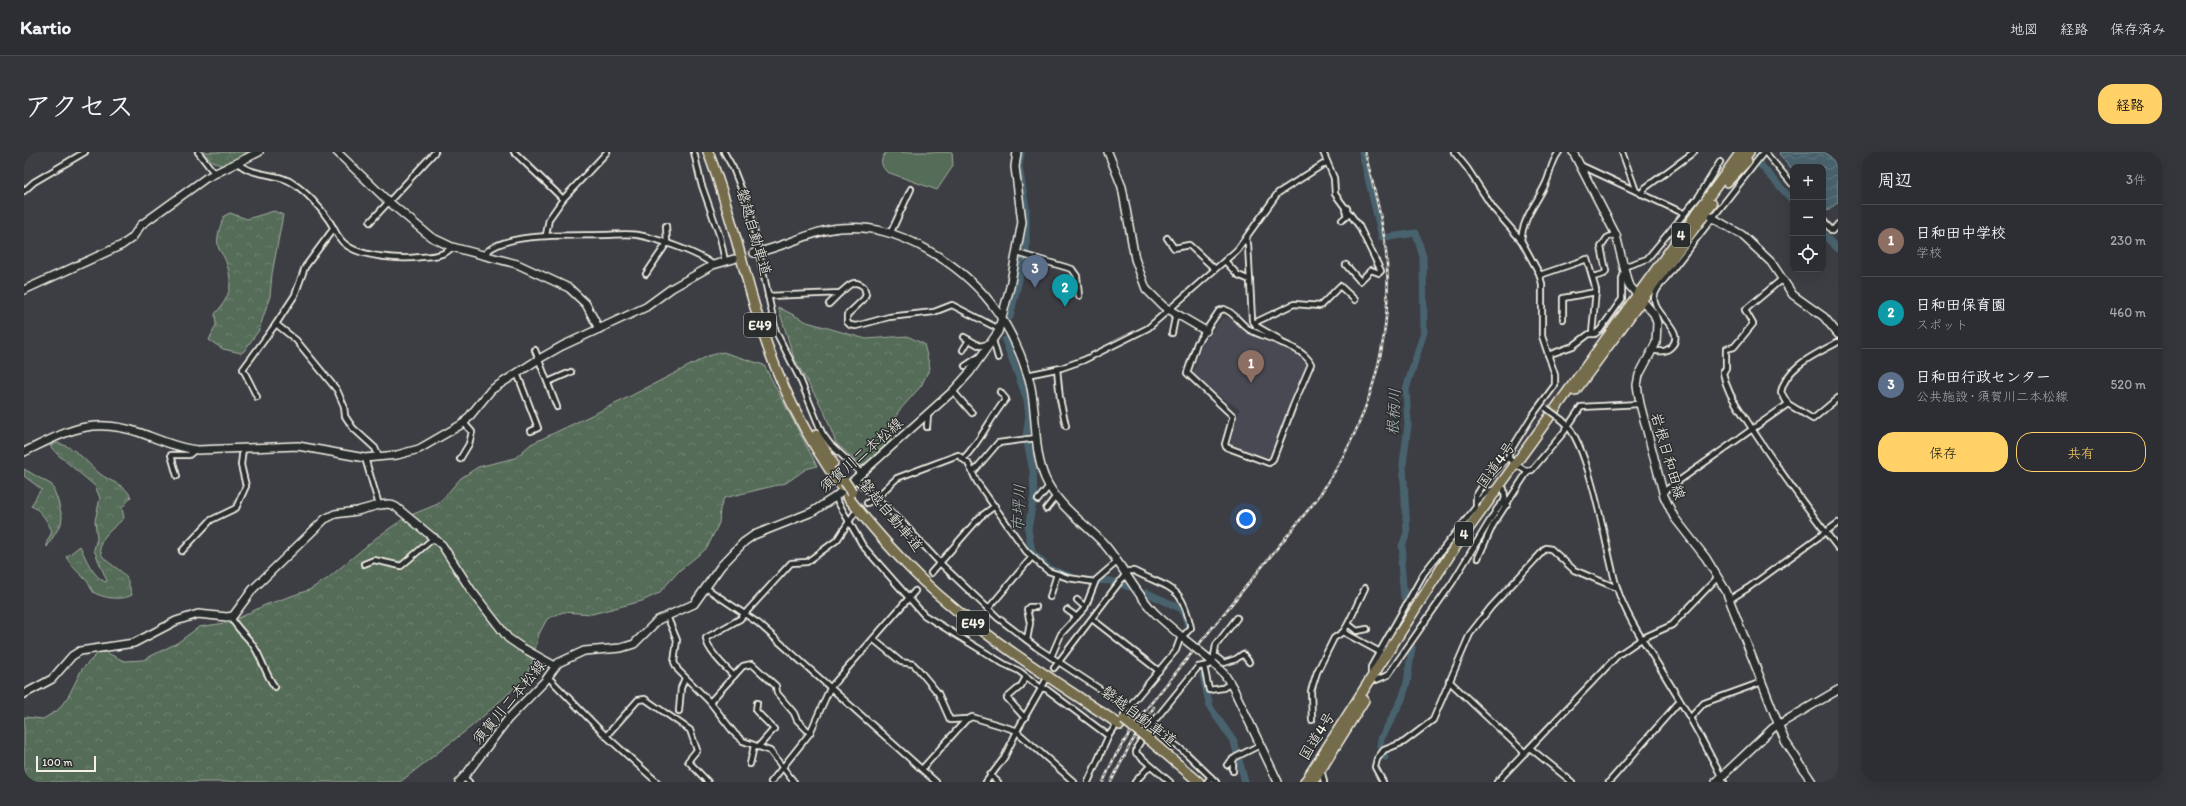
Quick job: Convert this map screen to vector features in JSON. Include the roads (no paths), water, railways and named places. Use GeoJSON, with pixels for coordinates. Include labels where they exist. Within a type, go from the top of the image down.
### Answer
{"type":"FeatureCollection","features":[{"type":"Feature","properties":{"kind":"highway","name":"磐越自動車道"},"geometry":{"type":"LineString","coordinates":[[708,152],[727,205],[760,324],[773,360],[802,422],[843,484],[886,543],[941,597],[991,637],[1121,722],[1199,782]]}},
{"type":"Feature","properties":{"kind":"highway","name":"磐越自動車道"},"geometry":{"type":"LineString","coordinates":[[714,152],[732,203],[778,357],[802,410],[843,484]]}},
{"type":"Feature","properties":{"kind":"highway"},"geometry":{"type":"LineString","coordinates":[[1726,178],[1740,160],[1749,152]]}},
{"type":"Feature","properties":{"kind":"highway"},"geometry":{"type":"LineString","coordinates":[[1726,178],[1740,160],[1761,152]]}},
{"type":"Feature","properties":{"kind":"highway","name":"国道4号"},"geometry":{"type":"LineString","coordinates":[[1305,782],[1500,489],[1726,178]]}},
{"type":"Feature","properties":{"kind":"highway","name":"国道4号"},"geometry":{"type":"LineString","coordinates":[[1313,782],[1374,679]]}},
{"type":"Feature","properties":{"kind":"highway","name":"磐越自動車道"},"geometry":{"type":"LineString","coordinates":[[1145,740],[1190,782]]}},
{"type":"Feature","properties":{"kind":"street"},"geometry":{"type":"LineString","coordinates":[[24,191],[34,182],[85,152]]}},
{"type":"Feature","properties":{"kind":"street"},"geometry":{"type":"LineString","coordinates":[[198,152],[215,174]]}},
{"type":"Feature","properties":{"kind":"street"},"geometry":{"type":"LineString","coordinates":[[24,290],[122,245],[132,238],[141,225],[215,174],[259,152]]}},
{"type":"Feature","properties":{"kind":"street"},"geometry":{"type":"LineString","coordinates":[[337,152],[389,202],[424,232],[452,247],[522,266],[569,288],[586,304],[599,330]]}},
{"type":"Feature","properties":{"kind":"street"},"geometry":{"type":"LineString","coordinates":[[370,222],[435,152]]}},
{"type":"Feature","properties":{"kind":"street"},"geometry":{"type":"LineString","coordinates":[[514,152],[563,199]]}},
{"type":"Feature","properties":{"kind":"street"},"geometry":{"type":"LineString","coordinates":[[546,235],[549,219],[563,199],[607,152]]}},
{"type":"Feature","properties":{"kind":"street"},"geometry":{"type":"LineString","coordinates":[[694,152],[701,183],[720,237],[726,261]]}},
{"type":"Feature","properties":{"kind":"street"},"geometry":{"type":"LineString","coordinates":[[724,152],[733,168],[750,210],[756,253],[776,332],[800,379],[822,433],[830,444],[862,474]]}},
{"type":"Feature","properties":{"kind":"street","name":"須賀川二本松線"},"geometry":{"type":"LineString","coordinates":[[464,780],[518,708],[548,677],[555,666],[564,659],[584,651],[621,648],[634,644],[641,640],[653,624],[694,604],[721,566],[750,537],[812,512],[835,497],[856,480],[886,449],[953,391],[983,356],[999,329],[1002,320],[1017,253],[1022,222],[1015,167],[1017,152]]}},
{"type":"Feature","properties":{"kind":"street"},"geometry":{"type":"LineString","coordinates":[[1108,152],[1123,191],[1135,259],[1146,289],[1153,297],[1206,331]]}},
{"type":"Feature","properties":{"kind":"street"},"geometry":{"type":"LineString","coordinates":[[1323,152],[1334,178],[1335,194],[1359,226],[1380,271],[1379,273],[1371,270],[1360,281],[1346,265]]}},
{"type":"Feature","properties":{"kind":"street"},"geometry":{"type":"LineString","coordinates":[[1454,152],[1467,168],[1493,208],[1521,240],[1540,275],[1542,336],[1556,385],[1540,404],[1505,504],[1493,525],[1478,558]]}},
{"type":"Feature","properties":{"kind":"street"},"geometry":{"type":"LineString","coordinates":[[1521,240],[1526,217],[1546,184],[1552,162],[1559,152]]}},
{"type":"Feature","properties":{"kind":"street","name":"岩根日和田線"},"geometry":{"type":"LineString","coordinates":[[1573,152],[1615,234],[1628,284],[1654,314],[1657,323],[1658,335],[1653,350],[1643,366],[1637,380],[1640,404],[1663,492],[1674,517],[1718,577],[1729,600],[1778,724],[1794,758],[1811,782]]}},
{"type":"Feature","properties":{"kind":"street"},"geometry":{"type":"LineString","coordinates":[[1622,152],[1639,192]]}},
{"type":"Feature","properties":{"kind":"street"},"geometry":{"type":"LineString","coordinates":[[1639,192],[1694,152]]}},
{"type":"Feature","properties":{"kind":"street"},"geometry":{"type":"LineString","coordinates":[[1761,152],[1790,182]]}},
{"type":"Feature","properties":{"kind":"street"},"geometry":{"type":"LineString","coordinates":[[1653,350],[1662,351],[1669,349],[1674,343],[1675,338],[1672,329],[1655,305],[1654,295],[1712,217],[1740,160]]}},
{"type":"Feature","properties":{"kind":"street"},"geometry":{"type":"LineString","coordinates":[[1027,375],[1057,369],[1084,360],[1139,333],[1173,311],[1246,240],[1267,206],[1278,193],[1327,162]]}},
{"type":"Feature","properties":{"kind":"street"},"geometry":{"type":"LineString","coordinates":[[1548,355],[1568,349],[1592,333],[1595,334],[1600,330],[1622,299],[1622,280],[1624,270],[1647,259],[1683,213],[1699,196],[1720,162]]}},
{"type":"Feature","properties":{"kind":"street"},"geometry":{"type":"LineString","coordinates":[[238,163],[246,169],[284,178],[295,184],[325,214],[341,240],[348,246],[372,255],[412,259],[447,252],[452,247]]}},
{"type":"Feature","properties":{"kind":"street"},"geometry":{"type":"LineString","coordinates":[[1580,165],[1683,213]]}},
{"type":"Feature","properties":{"kind":"street"},"geometry":{"type":"LineString","coordinates":[[891,232],[911,189]]}},
{"type":"Feature","properties":{"kind":"street"},"geometry":{"type":"LineString","coordinates":[[1342,220],[1347,216],[1345,210],[1346,208]]}},
{"type":"Feature","properties":{"kind":"street"},"geometry":{"type":"LineString","coordinates":[[1712,217],[1742,235],[1771,262],[1796,298],[1824,317],[1838,334]]}},
{"type":"Feature","properties":{"kind":"street"},"geometry":{"type":"LineString","coordinates":[[1826,224],[1832,231],[1838,224]]}},
{"type":"Feature","properties":{"kind":"street"},"geometry":{"type":"LineString","coordinates":[[646,274],[668,243],[666,226]]}},
{"type":"Feature","properties":{"kind":"street"},"geometry":{"type":"LineString","coordinates":[[257,397],[244,369],[295,295],[305,267],[334,228]]}},
{"type":"Feature","properties":{"kind":"street"},"geometry":{"type":"LineString","coordinates":[[756,253],[834,229],[854,228],[891,232],[907,239],[956,267],[985,295],[1002,320],[1018,349],[1032,395],[1040,462],[1056,496],[1104,544],[1118,561],[1152,611],[1183,638],[1212,659],[1230,683],[1278,782]]}},
{"type":"Feature","properties":{"kind":"street"},"geometry":{"type":"LineString","coordinates":[[484,255],[490,249],[517,239],[546,235],[629,234],[668,243],[704,258],[713,265]]}},
{"type":"Feature","properties":{"kind":"street"},"geometry":{"type":"LineString","coordinates":[[1592,276],[1604,274],[1606,271],[1601,247],[1607,238],[1615,234]]}},
{"type":"Feature","properties":{"kind":"street"},"geometry":{"type":"LineString","coordinates":[[1167,238],[1174,248],[1189,245],[1215,270]]}},
{"type":"Feature","properties":{"kind":"street"},"geometry":{"type":"LineString","coordinates":[[1246,240],[1248,244],[1252,320],[1259,328],[1279,339],[1282,343]]}},
{"type":"Feature","properties":{"kind":"street"},"geometry":{"type":"LineString","coordinates":[[1017,253],[1072,269],[1078,279],[1079,296]]}},
{"type":"Feature","properties":{"kind":"street"},"geometry":{"type":"LineString","coordinates":[[1540,275],[1585,258],[1590,264],[1596,292],[1592,333]]}},
{"type":"Feature","properties":{"kind":"street"},"geometry":{"type":"LineString","coordinates":[[24,452],[71,429],[106,426],[126,429],[183,448],[195,450],[298,446],[365,458],[379,457],[419,449],[464,423],[486,394],[539,359],[562,346],[646,307],[672,288],[713,265],[734,259]]}},
{"type":"Feature","properties":{"kind":"street"},"geometry":{"type":"LineString","coordinates":[[1225,261],[1238,275],[1250,280]]}},
{"type":"Feature","properties":{"kind":"street"},"geometry":{"type":"LineString","coordinates":[[1782,279],[1745,310],[1753,324],[1734,347],[1726,349],[1726,368],[1723,373],[1727,391],[1752,430],[1838,548]]}},
{"type":"Feature","properties":{"kind":"street"},"geometry":{"type":"LineString","coordinates":[[829,304],[853,282],[861,284],[866,290],[865,297],[847,315],[847,322],[853,326],[888,317],[934,312],[952,305],[999,329]]}},
{"type":"Feature","properties":{"kind":"street"},"geometry":{"type":"LineString","coordinates":[[1255,324],[1263,317],[1294,304],[1320,306],[1340,286],[1355,300]]}},
{"type":"Feature","properties":{"kind":"street"},"geometry":{"type":"LineString","coordinates":[[1563,319],[1563,298],[1596,292]]}},
{"type":"Feature","properties":{"kind":"street"},"geometry":{"type":"LineString","coordinates":[[768,296],[840,293]]}},
{"type":"Feature","properties":{"kind":"street"},"geometry":{"type":"LineString","coordinates":[[1224,309],[1249,329],[1282,343],[1297,350],[1307,358],[1311,364],[1273,459],[1268,463],[1226,447],[1225,444],[1233,416],[1187,373],[1196,345],[1219,311],[1224,309]]}},
{"type":"Feature","properties":{"kind":"street"},"geometry":{"type":"LineString","coordinates":[[1172,333],[1173,311]]}},
{"type":"Feature","properties":{"kind":"street"},"geometry":{"type":"LineString","coordinates":[[276,324],[296,340],[324,377],[336,390],[344,406],[345,416],[353,428],[375,448],[379,457]]}},
{"type":"Feature","properties":{"kind":"street"},"geometry":{"type":"LineString","coordinates":[[964,337],[980,346],[992,341],[998,358]]}},
{"type":"Feature","properties":{"kind":"street"},"geometry":{"type":"LineString","coordinates":[[962,350],[969,340]]}},
{"type":"Feature","properties":{"kind":"street"},"geometry":{"type":"LineString","coordinates":[[1838,342],[1803,362],[1788,378],[1781,392],[1788,404],[1813,419],[1838,398]]}},
{"type":"Feature","properties":{"kind":"street"},"geometry":{"type":"LineString","coordinates":[[535,350],[557,407]]}},
{"type":"Feature","properties":{"kind":"street"},"geometry":{"type":"LineString","coordinates":[[965,366],[979,356],[983,356]]}},
{"type":"Feature","properties":{"kind":"street"},"geometry":{"type":"LineString","coordinates":[[1057,369],[1066,426]]}},
{"type":"Feature","properties":{"kind":"street"},"geometry":{"type":"LineString","coordinates":[[548,382],[571,372]]}},
{"type":"Feature","properties":{"kind":"street"},"geometry":{"type":"LineString","coordinates":[[517,373],[538,428],[531,431]]}},
{"type":"Feature","properties":{"kind":"street"},"geometry":{"type":"LineString","coordinates":[[953,391],[972,413]]}},
{"type":"Feature","properties":{"kind":"street"},"geometry":{"type":"LineString","coordinates":[[963,459],[976,446],[991,419],[1006,399],[1000,392]]}},
{"type":"Feature","properties":{"kind":"street"},"geometry":{"type":"LineString","coordinates":[[1540,404],[1569,425],[1592,487],[1617,588],[1643,638],[1691,717],[1721,780],[1759,740],[1778,724],[1793,718],[1838,690]]}},
{"type":"Feature","properties":{"kind":"street"},"geometry":{"type":"LineString","coordinates":[[1477,502],[1487,492],[1500,489],[1505,498],[1505,504],[1490,519],[1452,583],[1388,675],[1374,679],[1371,666],[1419,581],[1436,555],[1476,507],[1476,496],[1483,485],[1518,465],[1532,470],[1569,425],[1581,407],[1640,404]]}},
{"type":"Feature","properties":{"kind":"street"},"geometry":{"type":"LineString","coordinates":[[1663,492],[1788,404]]}},
{"type":"Feature","properties":{"kind":"street"},"geometry":{"type":"LineString","coordinates":[[927,427],[928,414]]}},
{"type":"Feature","properties":{"kind":"street"},"geometry":{"type":"LineString","coordinates":[[460,459],[472,437],[472,432],[464,423]]}},
{"type":"Feature","properties":{"kind":"street"},"geometry":{"type":"LineString","coordinates":[[975,470],[998,443],[1037,438]]}},
{"type":"Feature","properties":{"kind":"street"},"geometry":{"type":"LineString","coordinates":[[182,551],[211,520],[230,512],[237,506],[246,486],[241,465],[243,448]]}},
{"type":"Feature","properties":{"kind":"street"},"geometry":{"type":"LineString","coordinates":[[177,476],[171,455],[189,454],[195,450]]}},
{"type":"Feature","properties":{"kind":"street"},"geometry":{"type":"LineString","coordinates":[[867,503],[876,498],[897,478],[955,455],[968,463],[977,482],[1032,557],[1048,571],[1077,581],[1095,582]]}},
{"type":"Feature","properties":{"kind":"street"},"geometry":{"type":"LineString","coordinates":[[365,458],[379,505]]}},
{"type":"Feature","properties":{"kind":"street"},"geometry":{"type":"LineString","coordinates":[[856,480],[902,522],[940,563],[988,609],[1027,640],[1058,662],[1092,683],[1127,709]]}},
{"type":"Feature","properties":{"kind":"street"},"geometry":{"type":"LineString","coordinates":[[1038,500],[1050,486]]}},
{"type":"Feature","properties":{"kind":"street"},"geometry":{"type":"LineString","coordinates":[[1046,509],[1056,496]]}},
{"type":"Feature","properties":{"kind":"street"},"geometry":{"type":"LineString","coordinates":[[835,497],[864,546],[910,597],[924,615],[1004,664],[1019,671],[1110,735]]}},
{"type":"Feature","properties":{"kind":"street"},"geometry":{"type":"LineString","coordinates":[[24,694],[52,679],[72,656],[80,651],[134,643],[176,621],[198,614],[231,617],[237,613],[253,589],[325,520],[335,514],[358,511],[379,505],[389,504],[396,507],[435,537],[442,545],[471,590],[508,638],[555,666]]}},
{"type":"Feature","properties":{"kind":"street"},"geometry":{"type":"LineString","coordinates":[[931,572],[980,518],[995,506]]}},
{"type":"Feature","properties":{"kind":"street"},"geometry":{"type":"LineString","coordinates":[[734,676],[706,640],[708,637],[740,619],[791,563],[807,562],[837,540],[854,514]]}},
{"type":"Feature","properties":{"kind":"street"},"geometry":{"type":"LineString","coordinates":[[1729,600],[1838,523]]}},
{"type":"Feature","properties":{"kind":"street"},"geometry":{"type":"LineString","coordinates":[[364,564],[374,560],[401,566],[435,537]]}},
{"type":"Feature","properties":{"kind":"street"},"geometry":{"type":"LineString","coordinates":[[1383,782],[1375,767],[1377,759],[1386,749],[1404,742],[1430,723],[1435,715],[1467,638],[1546,548],[1550,549],[1578,572],[1617,588]]}},
{"type":"Feature","properties":{"kind":"street"},"geometry":{"type":"LineString","coordinates":[[988,609],[1032,557]]}},
{"type":"Feature","properties":{"kind":"street"},"geometry":{"type":"LineString","coordinates":[[1051,657],[1061,634],[1085,607],[1095,582],[1118,561]]}},
{"type":"Feature","properties":{"kind":"street"},"geometry":{"type":"LineString","coordinates":[[1054,668],[1128,571],[1134,571],[1171,588],[1181,596],[1191,628],[1178,642],[1176,650],[1127,709],[1121,722],[1110,735],[1088,782]]}},
{"type":"Feature","properties":{"kind":"street"},"geometry":{"type":"LineString","coordinates":[[1050,597],[1057,574]]}},
{"type":"Feature","properties":{"kind":"street"},"geometry":{"type":"LineString","coordinates":[[1497,782],[1618,655],[1643,638],[1672,625],[1718,577]]}},
{"type":"Feature","properties":{"kind":"street"},"geometry":{"type":"LineString","coordinates":[[706,588],[758,623],[936,782]]}},
{"type":"Feature","properties":{"kind":"street"},"geometry":{"type":"LineString","coordinates":[[1312,720],[1311,691],[1317,672],[1334,638],[1343,632],[1348,624],[1365,588]]}},
{"type":"Feature","properties":{"kind":"street"},"geometry":{"type":"LineString","coordinates":[[771,782],[810,733],[830,688],[915,591]]}},
{"type":"Feature","properties":{"kind":"street"},"geometry":{"type":"LineString","coordinates":[[1077,600],[1085,607]]}},
{"type":"Feature","properties":{"kind":"street"},"geometry":{"type":"LineString","coordinates":[[1027,640],[1030,623],[1027,609],[1029,607],[1036,607]]}},
{"type":"Feature","properties":{"kind":"street"},"geometry":{"type":"LineString","coordinates":[[1067,610],[1077,617]]}},
{"type":"Feature","properties":{"kind":"street"},"geometry":{"type":"LineString","coordinates":[[668,616],[677,640],[675,665],[685,678],[710,702],[735,734],[756,746],[770,751],[782,769],[794,782]]}},
{"type":"Feature","properties":{"kind":"street"},"geometry":{"type":"LineString","coordinates":[[231,617],[239,630],[253,646],[266,676],[275,687]]}},
{"type":"Feature","properties":{"kind":"street"},"geometry":{"type":"LineString","coordinates":[[1169,782],[1136,753],[1137,747],[1151,725],[1198,667],[1204,666],[1212,659],[1216,645],[1237,618]]}},
{"type":"Feature","properties":{"kind":"street"},"geometry":{"type":"LineString","coordinates":[[1092,619],[1159,671]]}},
{"type":"Feature","properties":{"kind":"street"},"geometry":{"type":"LineString","coordinates":[[1348,624],[1357,630],[1367,629]]}},
{"type":"Feature","properties":{"kind":"street"},"geometry":{"type":"LineString","coordinates":[[1343,632],[1380,652]]}},
{"type":"Feature","properties":{"kind":"street"},"geometry":{"type":"LineString","coordinates":[[873,639],[901,662],[916,667],[940,695],[950,720],[972,717],[1017,732],[1074,782]]}},
{"type":"Feature","properties":{"kind":"street"},"geometry":{"type":"LineString","coordinates":[[1212,659],[1224,663],[1236,660],[1243,654],[1249,662]]}},
{"type":"Feature","properties":{"kind":"street"},"geometry":{"type":"LineString","coordinates":[[710,702],[743,666],[752,664],[776,686],[777,693],[794,713],[797,720],[810,733]]}},
{"type":"Feature","properties":{"kind":"street"},"geometry":{"type":"LineString","coordinates":[[1204,666],[1209,690],[1223,688],[1230,683]]}},
{"type":"Feature","properties":{"kind":"street"},"geometry":{"type":"LineString","coordinates":[[548,677],[606,736],[657,782]]}},
{"type":"Feature","properties":{"kind":"street"},"geometry":{"type":"LineString","coordinates":[[1025,718],[1008,698],[1021,686],[1026,677]]}},
{"type":"Feature","properties":{"kind":"street"},"geometry":{"type":"LineString","coordinates":[[679,711],[681,688],[685,678]]}},
{"type":"Feature","properties":{"kind":"street"},"geometry":{"type":"LineString","coordinates":[[986,782],[1004,758],[1046,680]]}},
{"type":"Feature","properties":{"kind":"street"},"geometry":{"type":"LineString","coordinates":[[1449,681],[1525,753]]}},
{"type":"Feature","properties":{"kind":"street"},"geometry":{"type":"LineString","coordinates":[[1691,717],[1704,703],[1762,682]]}},
{"type":"Feature","properties":{"kind":"street"},"geometry":{"type":"LineString","coordinates":[[606,736],[638,700],[645,699],[690,730],[697,750],[688,761],[708,782]]}},
{"type":"Feature","properties":{"kind":"street"},"geometry":{"type":"LineString","coordinates":[[1609,782],[1680,701]]}},
{"type":"Feature","properties":{"kind":"street"},"geometry":{"type":"LineString","coordinates":[[750,764],[756,746],[774,729],[756,710],[757,703]]}},
{"type":"Feature","properties":{"kind":"street"},"geometry":{"type":"LineString","coordinates":[[922,769],[966,719]]}},
{"type":"Feature","properties":{"kind":"street"},"geometry":{"type":"LineString","coordinates":[[1151,725],[1187,754],[1216,782]]}},
{"type":"Feature","properties":{"kind":"street"},"geometry":{"type":"LineString","coordinates":[[1226,765],[1233,759],[1260,745]]}},
{"type":"Feature","properties":{"kind":"street"},"geometry":{"type":"LineString","coordinates":[[1530,748],[1572,782]]}},
{"type":"Feature","properties":{"kind":"street"},"geometry":{"type":"LineString","coordinates":[[1233,759],[1233,771]]}},
{"type":"Feature","properties":{"kind":"street"},"geometry":{"type":"LineString","coordinates":[[1135,782],[1150,766]]}},
{"type":"Feature","properties":{"kind":"street"},"geometry":{"type":"LineString","coordinates":[[1321,769],[1324,782]]}},
{"type":"Feature","properties":{"kind":"street"},"geometry":{"type":"LineString","coordinates":[[990,775],[998,782]]}},
{"type":"Feature","properties":{"kind":"street"},"geometry":{"type":"LineString","coordinates":[[1207,782],[1211,777]]}},
{"type":"Feature","properties":{"kind":"water"},"geometry":{"type":"Polygon","coordinates":[[[1781,152],[1826,152],[1838,166],[1838,202],[1828,211],[1826,209],[1826,164],[1790,164],[1790,167],[1779,154],[1781,152]]]}},
{"type":"Feature","properties":{"kind":"waterway","name":"市坪川"},"geometry":{"type":"LineString","coordinates":[[1010,317],[1026,250],[1026,208],[1019,167],[1021,152]]}},
{"type":"Feature","properties":{"kind":"waterway","name":"根柄川"},"geometry":{"type":"LineString","coordinates":[[1362,152],[1382,237]]}},
{"type":"Feature","properties":{"kind":"waterway"},"geometry":{"type":"LineString","coordinates":[[1749,152],[1792,200]]}},
{"type":"Feature","properties":{"kind":"waterway","name":"根柄川"},"geometry":{"type":"LineString","coordinates":[[1389,237],[1416,233],[1423,257],[1424,332],[1406,389],[1408,425],[1403,464],[1407,533],[1402,546],[1403,554],[1401,563],[1404,597]]}},
{"type":"Feature","properties":{"kind":"waterway"},"geometry":{"type":"LineString","coordinates":[[1825,236],[1838,249]]}},
{"type":"Feature","properties":{"kind":"waterway","name":"市坪川"},"geometry":{"type":"LineString","coordinates":[[1005,340],[1027,399],[1029,415],[1026,437],[1033,471],[1034,496],[1028,529],[1032,552],[1049,569],[1072,577]]}},
{"type":"Feature","properties":{"kind":"waterway","name":"市坪川"},"geometry":{"type":"LineString","coordinates":[[1091,580],[1111,581],[1129,587]]}},
{"type":"Feature","properties":{"kind":"waterway","name":"市坪川"},"geometry":{"type":"LineString","coordinates":[[1147,593],[1182,609],[1188,625]]}},
{"type":"Feature","properties":{"kind":"waterway","name":"根柄川"},"geometry":{"type":"LineString","coordinates":[[1385,757],[1380,745],[1381,739],[1402,699],[1407,683],[1412,647]]}},
{"type":"Feature","properties":{"kind":"waterway","name":"市坪川"},"geometry":{"type":"LineString","coordinates":[[1203,676],[1210,707],[1234,742],[1245,782]]}},
{"type":"Feature","properties":{"kind":"tunnel"},"geometry":{"type":"LineString","coordinates":[[736,258],[754,253]]}},
{"type":"Feature","properties":{"kind":"tunnel"},"geometry":{"type":"LineString","coordinates":[[857,511],[867,503]]}},
{"type":"Feature","properties":{"kind":"tunnel"},"geometry":{"type":"LineString","coordinates":[[915,591],[931,573]]}},
{"type":"Feature","properties":{"kind":"railway"},"geometry":{"type":"LineString","coordinates":[[1103,782],[1114,758],[1139,718],[1317,499],[1334,473],[1362,417],[1380,358],[1385,328],[1387,297],[1387,265],[1384,237],[1379,208],[1365,152]]}},
{"type":"Feature","properties":{"kind":"railway"},"geometry":{"type":"LineString","coordinates":[[1111,782],[1130,745],[1154,707]]}},
{"type":"Feature","properties":{"kind":"place","name":"日和田行政センター"},"geometry":{"type":"Point","coordinates":[1035,288]}},
{"type":"Feature","properties":{"kind":"place","name":"日和田保育園"},"geometry":{"type":"Point","coordinates":[1065,307]}},
{"type":"Feature","properties":{"kind":"place","name":"日和田中学校"},"geometry":{"type":"Point","coordinates":[1251,383]}}]}
